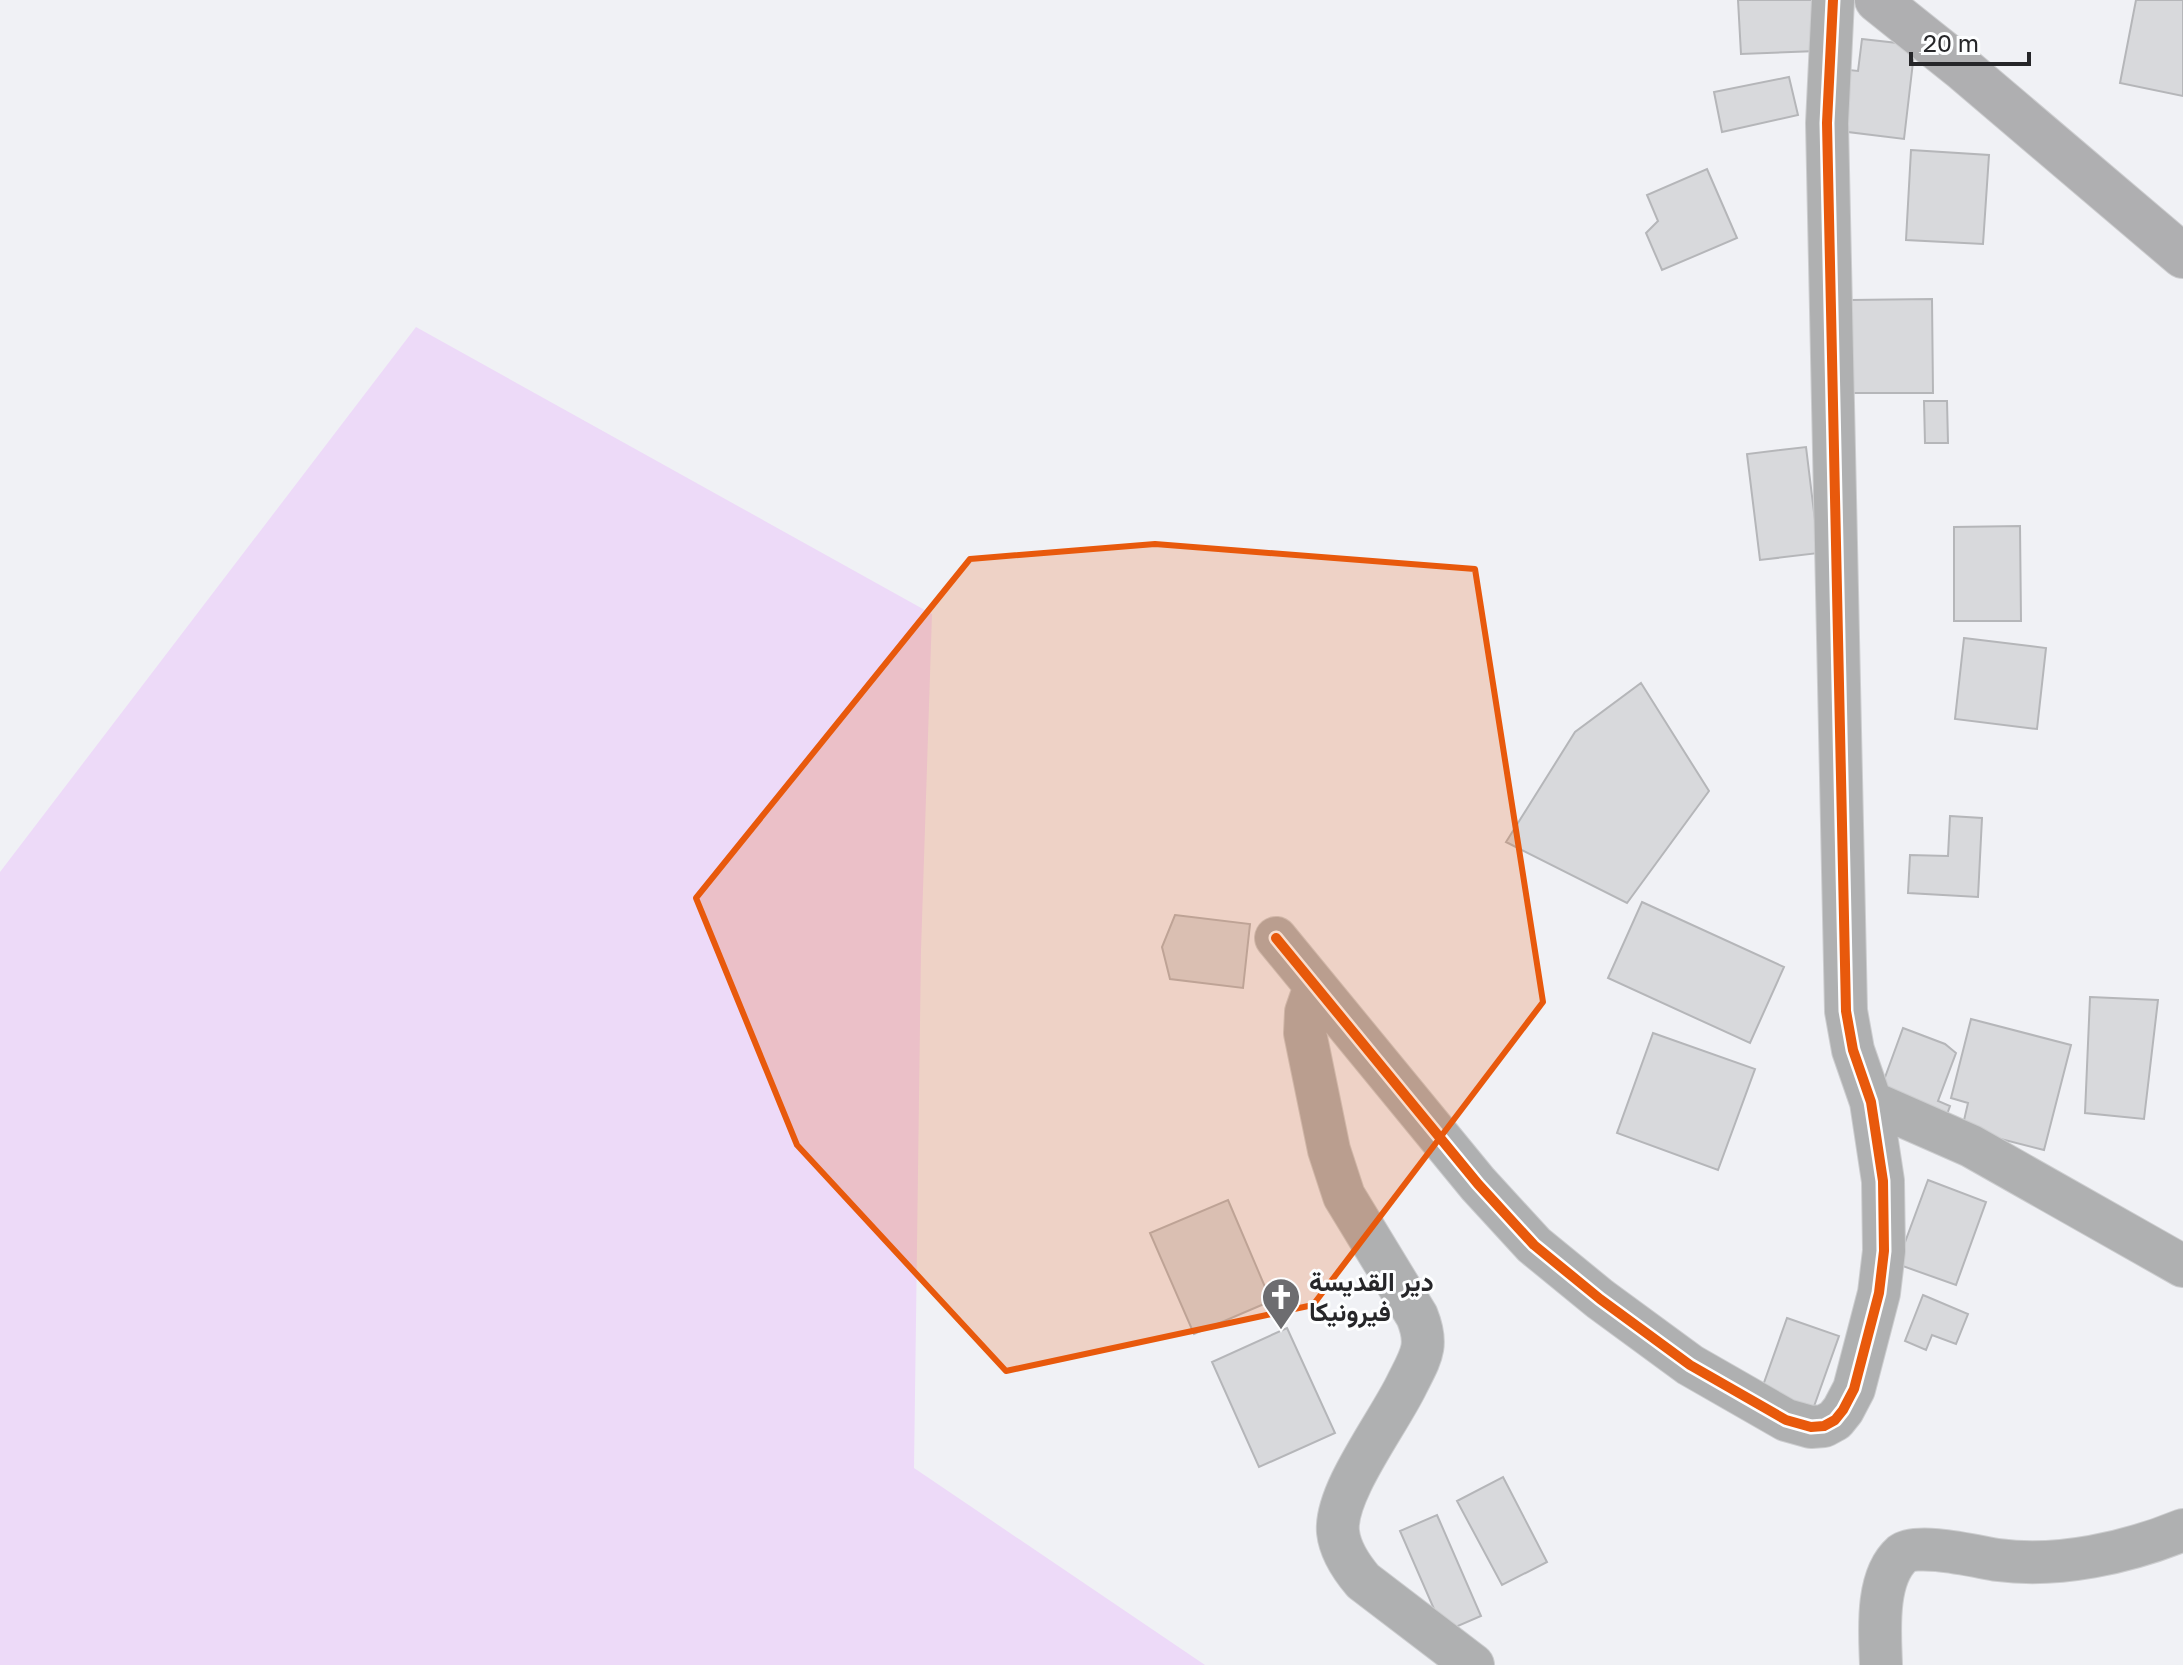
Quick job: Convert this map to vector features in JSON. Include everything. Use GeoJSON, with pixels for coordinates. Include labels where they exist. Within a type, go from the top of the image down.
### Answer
{"type":"FeatureCollection","features":[{"type":"Feature","properties":{"kind":"street"},"geometry":{"type":"LineString","coordinates":[[1276,938],[1478,1184],[1534,1245],[1672,1353],[1736,1394],[1798,1425],[1824,1426],[1835,1420],[1854,1389],[1873,1320],[1884,1251],[1885,1214],[1871,1102],[1848,1030],[1845,986],[1827,123],[1833,0]]}},
{"type":"Feature","properties":{"kind":"street"},"geometry":{"type":"LineString","coordinates":[[1882,1],[2183,256]]}},
{"type":"Feature","properties":{"kind":"street"},"geometry":{"type":"LineString","coordinates":[[1315,986],[1306,1012],[1305,1033],[1335,1173],[1351,1208],[1417,1316],[1424,1346],[1393,1412],[1353,1478],[1343,1501],[1338,1534],[1352,1568],[1363,1581],[1473,1665]]}},
{"type":"Feature","properties":{"kind":"street"},"geometry":{"type":"LineString","coordinates":[[1871,1102],[1971,1146],[2183,1266]]}},
{"type":"Feature","properties":{"kind":"street"},"geometry":{"type":"LineString","coordinates":[[1881,1665],[1882,1601],[1891,1572],[1904,1552],[1911,1549],[1934,1550],[2018,1563],[2067,1560],[2133,1547],[2183,1530]]}},
{"type":"Feature","properties":{"kind":"highlighted area"},"geometry":{"type":"Polygon","coordinates":[[[1155,544],[1475,569],[1543,1002],[1313,1305],[1006,1371],[797,1145],[696,898],[970,559],[1155,544]]]}},
{"type":"Feature","properties":{"kind":"shaded area"},"geometry":{"type":"Polygon","coordinates":[[[416,327],[932,614],[921,951],[914,1468],[1205,1665],[0,1665],[0,872],[416,327]]]}},
{"type":"Feature","properties":{"kind":"building"},"geometry":{"type":"Polygon","coordinates":[[[1738,0],[1815,0],[1817,51],[1741,54],[1738,0]]]}},
{"type":"Feature","properties":{"kind":"building"},"geometry":{"type":"Polygon","coordinates":[[[2136,0],[2183,0],[2183,96],[2120,83],[2136,0]]]}},
{"type":"Feature","properties":{"kind":"building"},"geometry":{"type":"Polygon","coordinates":[[[1862,39],[1915,45],[1904,139],[1840,131],[1840,69],[1858,71],[1862,39]]]}},
{"type":"Feature","properties":{"kind":"building"},"geometry":{"type":"Polygon","coordinates":[[[1789,77],[1798,115],[1722,132],[1714,92],[1789,77]]]}},
{"type":"Feature","properties":{"kind":"building"},"geometry":{"type":"Polygon","coordinates":[[[1911,150],[1989,155],[1983,244],[1906,240],[1911,150]]]}},
{"type":"Feature","properties":{"kind":"building"},"geometry":{"type":"Polygon","coordinates":[[[1707,169],[1737,238],[1662,270],[1646,233],[1658,221],[1647,195],[1707,169]]]}},
{"type":"Feature","properties":{"kind":"building"},"geometry":{"type":"Polygon","coordinates":[[[1932,299],[1933,393],[1851,393],[1851,300],[1932,299]]]}},
{"type":"Feature","properties":{"kind":"building"},"geometry":{"type":"Polygon","coordinates":[[[1924,401],[1947,401],[1948,443],[1925,443],[1924,401]]]}},
{"type":"Feature","properties":{"kind":"building"},"geometry":{"type":"Polygon","coordinates":[[[1806,447],[1819,553],[1760,560],[1747,454],[1806,447]]]}},
{"type":"Feature","properties":{"kind":"building"},"geometry":{"type":"Polygon","coordinates":[[[2020,526],[2021,621],[1954,621],[1954,527],[2020,526]]]}},
{"type":"Feature","properties":{"kind":"building"},"geometry":{"type":"Polygon","coordinates":[[[1964,638],[2046,648],[2037,729],[1955,719],[1964,638]]]}},
{"type":"Feature","properties":{"kind":"building"},"geometry":{"type":"Polygon","coordinates":[[[1641,683],[1709,791],[1627,903],[1506,842],[1575,732],[1641,683]]]}},
{"type":"Feature","properties":{"kind":"building"},"geometry":{"type":"Polygon","coordinates":[[[1950,816],[1982,818],[1978,897],[1908,893],[1910,855],[1948,856],[1950,816]]]}},
{"type":"Feature","properties":{"kind":"building"},"geometry":{"type":"Polygon","coordinates":[[[1642,902],[1784,967],[1750,1043],[1608,978],[1642,902]]]}},
{"type":"Feature","properties":{"kind":"building"},"geometry":{"type":"Polygon","coordinates":[[[1175,915],[1250,924],[1243,988],[1170,979],[1162,947],[1175,915]]]}},
{"type":"Feature","properties":{"kind":"building"},"geometry":{"type":"Polygon","coordinates":[[[2090,997],[2158,1000],[2144,1119],[2085,1113],[2090,997]]]}},
{"type":"Feature","properties":{"kind":"building"},"geometry":{"type":"Polygon","coordinates":[[[1971,1019],[2071,1045],[2044,1150],[1962,1129],[1968,1103],[1951,1098],[1971,1019]]]}},
{"type":"Feature","properties":{"kind":"building"},"geometry":{"type":"Polygon","coordinates":[[[1903,1028],[1945,1044],[1956,1053],[1938,1101],[1950,1106],[1935,1148],[1868,1124],[1903,1028]]]}},
{"type":"Feature","properties":{"kind":"building"},"geometry":{"type":"Polygon","coordinates":[[[1653,1033],[1755,1069],[1718,1170],[1617,1133],[1653,1033]]]}},
{"type":"Feature","properties":{"kind":"building"},"geometry":{"type":"Polygon","coordinates":[[[1928,1180],[1986,1202],[1956,1285],[1897,1264],[1928,1180]]]}},
{"type":"Feature","properties":{"kind":"building"},"geometry":{"type":"Polygon","coordinates":[[[1228,1200],[1271,1301],[1194,1334],[1150,1233],[1228,1200]]]}},
{"type":"Feature","properties":{"kind":"building"},"geometry":{"type":"Polygon","coordinates":[[[1923,1295],[1968,1314],[1956,1344],[1932,1335],[1926,1350],[1905,1341],[1923,1295]]]}},
{"type":"Feature","properties":{"kind":"building"},"geometry":{"type":"Polygon","coordinates":[[[1787,1318],[1839,1336],[1812,1412],[1760,1394],[1787,1318]]]}},
{"type":"Feature","properties":{"kind":"building"},"geometry":{"type":"Polygon","coordinates":[[[1287,1328],[1335,1433],[1259,1467],[1212,1362],[1287,1328]]]}},
{"type":"Feature","properties":{"kind":"building"},"geometry":{"type":"Polygon","coordinates":[[[1503,1477],[1547,1562],[1502,1585],[1457,1501],[1503,1477]]]}},
{"type":"Feature","properties":{"kind":"building"},"geometry":{"type":"Polygon","coordinates":[[[1437,1515],[1481,1616],[1444,1632],[1400,1531],[1437,1515]]]}},
{"type":"Feature","properties":{"kind":"cycle path"},"geometry":{"type":"LineString","coordinates":[[1276,938],[1478,1184],[1534,1245],[1600,1299],[1690,1365],[1786,1420],[1811,1427],[1824,1426],[1835,1420],[1854,1389],[1879,1293],[1884,1251],[1883,1181],[1871,1102],[1853,1050],[1846,1011],[1827,123],[1833,0]]}},
{"type":"Feature","properties":{"kind":"place","name":"دير القديسة فيرونيكا"},"geometry":{"type":"Point","coordinates":[1281,1331]}}]}
